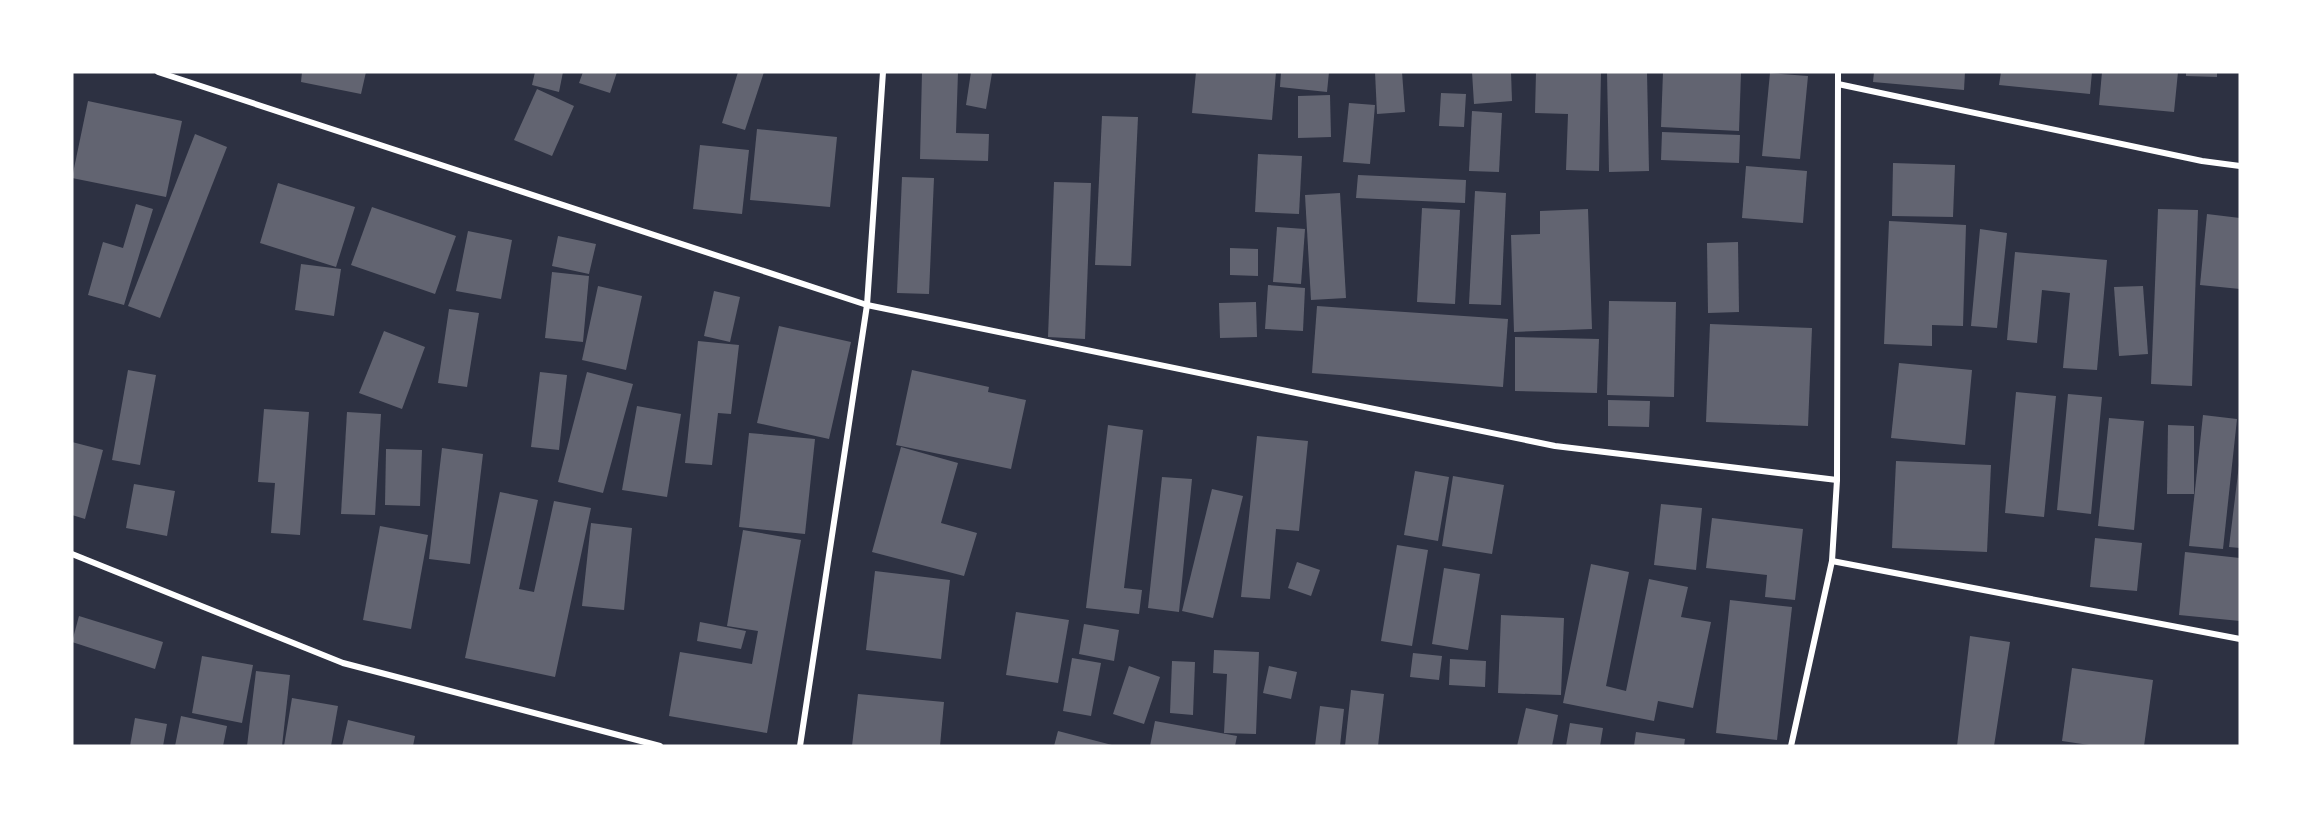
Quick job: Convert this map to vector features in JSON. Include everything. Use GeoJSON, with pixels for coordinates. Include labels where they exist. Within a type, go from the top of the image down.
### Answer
{"type":"FeatureCollection","features":[{"type":"Feature","properties":{"kind":"street"},"geometry":{"type":"LineString","coordinates":[[158,72],[867,305],[1555,446],[1837,480]]}},
{"type":"Feature","properties":{"kind":"street"},"geometry":{"type":"LineString","coordinates":[[801,746],[867,305],[883,72]]}},
{"type":"Feature","properties":{"kind":"street"},"geometry":{"type":"LineString","coordinates":[[1791,746],[1832,561],[1837,480],[1838,72]]}},
{"type":"Feature","properties":{"kind":"street"},"geometry":{"type":"LineString","coordinates":[[1838,84],[2202,161],[2240,166]]}},
{"type":"Feature","properties":{"kind":"street"},"geometry":{"type":"LineString","coordinates":[[72,554],[343,663],[660,746]]}},
{"type":"Feature","properties":{"kind":"street"},"geometry":{"type":"LineString","coordinates":[[1832,561],[2240,639]]}},
{"type":"Feature","properties":{"kind":"building"},"geometry":{"type":"Polygon","coordinates":[[[302,72],[366,72],[361,94],[301,82],[302,72]]]}},
{"type":"Feature","properties":{"kind":"building"},"geometry":{"type":"Polygon","coordinates":[[[535,72],[563,72],[559,92],[532,85],[535,72]]]}},
{"type":"Feature","properties":{"kind":"building"},"geometry":{"type":"Polygon","coordinates":[[[583,72],[617,72],[610,93],[579,83],[583,72]]]}},
{"type":"Feature","properties":{"kind":"building"},"geometry":{"type":"Polygon","coordinates":[[[738,72],[764,72],[745,130],[722,123],[738,72]]]}},
{"type":"Feature","properties":{"kind":"building"},"geometry":{"type":"Polygon","coordinates":[[[922,72],[958,72],[956,133],[989,134],[988,161],[920,159],[922,72]]]}},
{"type":"Feature","properties":{"kind":"building"},"geometry":{"type":"Polygon","coordinates":[[[971,72],[992,73],[986,109],[966,105],[971,72]]]}},
{"type":"Feature","properties":{"kind":"building"},"geometry":{"type":"Polygon","coordinates":[[[1196,72],[1276,72],[1272,120],[1192,113],[1196,72]]]}},
{"type":"Feature","properties":{"kind":"building"},"geometry":{"type":"Polygon","coordinates":[[[1281,72],[1329,72],[1327,92],[1280,87],[1281,72]]]}},
{"type":"Feature","properties":{"kind":"building"},"geometry":{"type":"Polygon","coordinates":[[[1375,72],[1402,72],[1405,112],[1377,114],[1375,72]]]}},
{"type":"Feature","properties":{"kind":"building"},"geometry":{"type":"Polygon","coordinates":[[[1472,72],[1511,72],[1512,101],[1474,104],[1472,72]]]}},
{"type":"Feature","properties":{"kind":"building"},"geometry":{"type":"Polygon","coordinates":[[[1536,72],[1601,72],[1599,171],[1566,170],[1568,114],[1535,113],[1536,72]]]}},
{"type":"Feature","properties":{"kind":"building"},"geometry":{"type":"Polygon","coordinates":[[[1607,72],[1647,72],[1649,171],[1609,172],[1607,72]]]}},
{"type":"Feature","properties":{"kind":"building"},"geometry":{"type":"Polygon","coordinates":[[[1663,72],[1741,73],[1739,131],[1661,127],[1663,72]]]}},
{"type":"Feature","properties":{"kind":"building"},"geometry":{"type":"Polygon","coordinates":[[[1874,72],[1965,72],[1964,90],[1873,82],[1874,72]]]}},
{"type":"Feature","properties":{"kind":"building"},"geometry":{"type":"Polygon","coordinates":[[[2001,72],[2092,72],[2090,94],[1999,85],[2001,72]]]}},
{"type":"Feature","properties":{"kind":"building"},"geometry":{"type":"Polygon","coordinates":[[[2102,72],[2178,72],[2174,112],[2099,105],[2102,72]]]}},
{"type":"Feature","properties":{"kind":"building"},"geometry":{"type":"Polygon","coordinates":[[[2186,72],[2217,72],[2217,77],[2186,76],[2186,72]]]}},
{"type":"Feature","properties":{"kind":"building"},"geometry":{"type":"Polygon","coordinates":[[[1770,73],[1808,76],[1800,159],[1762,156],[1770,73]]]}},
{"type":"Feature","properties":{"kind":"building"},"geometry":{"type":"Polygon","coordinates":[[[537,89],[574,106],[552,156],[514,140],[537,89]]]}},
{"type":"Feature","properties":{"kind":"building"},"geometry":{"type":"Polygon","coordinates":[[[1441,93],[1466,94],[1464,127],[1439,126],[1441,93]]]}},
{"type":"Feature","properties":{"kind":"building"},"geometry":{"type":"Polygon","coordinates":[[[1330,95],[1331,137],[1298,138],[1298,96],[1330,95]]]}},
{"type":"Feature","properties":{"kind":"building"},"geometry":{"type":"Polygon","coordinates":[[[88,101],[182,121],[166,197],[72,178],[88,101]]]}},
{"type":"Feature","properties":{"kind":"building"},"geometry":{"type":"Polygon","coordinates":[[[1349,103],[1375,105],[1370,164],[1343,162],[1349,103]]]}},
{"type":"Feature","properties":{"kind":"building"},"geometry":{"type":"Polygon","coordinates":[[[1472,111],[1502,113],[1499,172],[1469,171],[1472,111]]]}},
{"type":"Feature","properties":{"kind":"building"},"geometry":{"type":"Polygon","coordinates":[[[1102,116],[1138,117],[1131,266],[1095,265],[1102,116]]]}},
{"type":"Feature","properties":{"kind":"building"},"geometry":{"type":"Polygon","coordinates":[[[757,129],[837,137],[830,207],[750,200],[757,129]]]}},
{"type":"Feature","properties":{"kind":"building"},"geometry":{"type":"Polygon","coordinates":[[[1662,132],[1740,135],[1739,163],[1661,160],[1662,132]]]}},
{"type":"Feature","properties":{"kind":"building"},"geometry":{"type":"Polygon","coordinates":[[[195,134],[227,147],[160,318],[128,306],[195,134]]]}},
{"type":"Feature","properties":{"kind":"building"},"geometry":{"type":"Polygon","coordinates":[[[700,145],[749,150],[742,214],[693,209],[700,145]]]}},
{"type":"Feature","properties":{"kind":"building"},"geometry":{"type":"Polygon","coordinates":[[[1258,154],[1302,156],[1299,214],[1255,212],[1258,154]]]}},
{"type":"Feature","properties":{"kind":"building"},"geometry":{"type":"Polygon","coordinates":[[[1893,163],[1955,165],[1953,217],[1892,216],[1893,163]]]}},
{"type":"Feature","properties":{"kind":"building"},"geometry":{"type":"Polygon","coordinates":[[[1746,166],[1807,171],[1803,223],[1742,218],[1746,166]]]}},
{"type":"Feature","properties":{"kind":"building"},"geometry":{"type":"Polygon","coordinates":[[[1358,175],[1466,180],[1465,203],[1356,198],[1358,175]]]}},
{"type":"Feature","properties":{"kind":"building"},"geometry":{"type":"Polygon","coordinates":[[[902,177],[934,178],[929,294],[897,293],[902,177]]]}},
{"type":"Feature","properties":{"kind":"building"},"geometry":{"type":"Polygon","coordinates":[[[1054,182],[1091,183],[1085,339],[1048,337],[1054,182]]]}},
{"type":"Feature","properties":{"kind":"building"},"geometry":{"type":"Polygon","coordinates":[[[278,183],[355,207],[336,267],[260,243],[278,183]]]}},
{"type":"Feature","properties":{"kind":"building"},"geometry":{"type":"Polygon","coordinates":[[[1475,191],[1506,193],[1501,305],[1469,304],[1475,191]]]}},
{"type":"Feature","properties":{"kind":"building"},"geometry":{"type":"Polygon","coordinates":[[[1340,193],[1346,298],[1311,300],[1305,195],[1340,193]]]}},
{"type":"Feature","properties":{"kind":"building"},"geometry":{"type":"Polygon","coordinates":[[[136,204],[153,209],[124,305],[88,295],[103,242],[123,248],[136,204]]]}},
{"type":"Feature","properties":{"kind":"building"},"geometry":{"type":"Polygon","coordinates":[[[372,207],[456,236],[435,294],[351,265],[372,207]]]}},
{"type":"Feature","properties":{"kind":"building"},"geometry":{"type":"Polygon","coordinates":[[[1422,208],[1460,210],[1455,304],[1417,302],[1422,208]]]}},
{"type":"Feature","properties":{"kind":"building"},"geometry":{"type":"Polygon","coordinates":[[[1588,209],[1592,329],[1514,332],[1511,235],[1540,234],[1540,211],[1588,209]]]}},
{"type":"Feature","properties":{"kind":"building"},"geometry":{"type":"Polygon","coordinates":[[[2158,209],[2198,210],[2192,386],[2151,384],[2158,209]]]}},
{"type":"Feature","properties":{"kind":"building"},"geometry":{"type":"Polygon","coordinates":[[[2207,214],[2240,218],[2240,289],[2200,285],[2207,214]]]}},
{"type":"Feature","properties":{"kind":"building"},"geometry":{"type":"Polygon","coordinates":[[[1889,221],[1966,225],[1963,326],[1932,325],[1932,346],[1884,344],[1889,221]]]}},
{"type":"Feature","properties":{"kind":"building"},"geometry":{"type":"Polygon","coordinates":[[[1277,227],[1305,229],[1301,284],[1273,282],[1277,227]]]}},
{"type":"Feature","properties":{"kind":"building"},"geometry":{"type":"Polygon","coordinates":[[[1980,229],[2007,233],[1997,328],[1971,326],[1980,229]]]}},
{"type":"Feature","properties":{"kind":"building"},"geometry":{"type":"Polygon","coordinates":[[[468,231],[512,240],[501,299],[456,291],[468,231]]]}},
{"type":"Feature","properties":{"kind":"building"},"geometry":{"type":"Polygon","coordinates":[[[558,236],[596,244],[589,274],[552,266],[558,236]]]}},
{"type":"Feature","properties":{"kind":"building"},"geometry":{"type":"Polygon","coordinates":[[[1738,242],[1739,312],[1708,313],[1707,243],[1738,242]]]}},
{"type":"Feature","properties":{"kind":"building"},"geometry":{"type":"Polygon","coordinates":[[[1230,248],[1258,249],[1258,276],[1230,275],[1230,248]]]}},
{"type":"Feature","properties":{"kind":"building"},"geometry":{"type":"Polygon","coordinates":[[[2015,252],[2107,260],[2097,370],[2063,368],[2070,293],[2042,290],[2037,343],[2007,340],[2015,252]]]}},
{"type":"Feature","properties":{"kind":"building"},"geometry":{"type":"Polygon","coordinates":[[[301,264],[341,269],[334,316],[295,310],[301,264]]]}},
{"type":"Feature","properties":{"kind":"building"},"geometry":{"type":"Polygon","coordinates":[[[552,272],[589,276],[583,342],[545,338],[552,272]]]}},
{"type":"Feature","properties":{"kind":"building"},"geometry":{"type":"Polygon","coordinates":[[[1268,285],[1305,288],[1303,331],[1265,329],[1268,285]]]}},
{"type":"Feature","properties":{"kind":"building"},"geometry":{"type":"Polygon","coordinates":[[[598,286],[642,296],[626,370],[582,360],[598,286]]]}},
{"type":"Feature","properties":{"kind":"building"},"geometry":{"type":"Polygon","coordinates":[[[2143,286],[2148,354],[2119,356],[2114,287],[2143,286]]]}},
{"type":"Feature","properties":{"kind":"building"},"geometry":{"type":"Polygon","coordinates":[[[714,291],[740,297],[730,342],[704,336],[714,291]]]}},
{"type":"Feature","properties":{"kind":"building"},"geometry":{"type":"Polygon","coordinates":[[[1609,301],[1676,302],[1674,397],[1607,395],[1609,301]]]}},
{"type":"Feature","properties":{"kind":"building"},"geometry":{"type":"Polygon","coordinates":[[[1256,302],[1257,337],[1220,338],[1219,303],[1256,302]]]}},
{"type":"Feature","properties":{"kind":"building"},"geometry":{"type":"Polygon","coordinates":[[[1317,306],[1508,319],[1503,387],[1312,373],[1317,306]]]}},
{"type":"Feature","properties":{"kind":"building"},"geometry":{"type":"Polygon","coordinates":[[[449,309],[479,313],[467,387],[438,383],[449,309]]]}},
{"type":"Feature","properties":{"kind":"building"},"geometry":{"type":"Polygon","coordinates":[[[1710,324],[1812,328],[1808,426],[1706,422],[1710,324]]]}},
{"type":"Feature","properties":{"kind":"building"},"geometry":{"type":"Polygon","coordinates":[[[779,326],[851,342],[829,439],[757,423],[779,326]]]}},
{"type":"Feature","properties":{"kind":"building"},"geometry":{"type":"Polygon","coordinates":[[[384,331],[425,347],[402,409],[359,393],[384,331]]]}},
{"type":"Feature","properties":{"kind":"building"},"geometry":{"type":"Polygon","coordinates":[[[1515,337],[1599,339],[1597,393],[1515,391],[1515,337]]]}},
{"type":"Feature","properties":{"kind":"building"},"geometry":{"type":"Polygon","coordinates":[[[698,341],[739,345],[731,414],[718,413],[712,465],[685,463],[698,341]]]}},
{"type":"Feature","properties":{"kind":"building"},"geometry":{"type":"Polygon","coordinates":[[[1899,363],[1972,370],[1965,445],[1891,438],[1899,363]]]}},
{"type":"Feature","properties":{"kind":"building"},"geometry":{"type":"Polygon","coordinates":[[[128,370],[156,375],[140,465],[112,460],[128,370]]]}},
{"type":"Feature","properties":{"kind":"building"},"geometry":{"type":"Polygon","coordinates":[[[912,370],[989,387],[988,392],[1026,400],[1011,469],[896,445],[912,370]]]}},
{"type":"Feature","properties":{"kind":"building"},"geometry":{"type":"Polygon","coordinates":[[[540,372],[567,375],[559,450],[531,447],[540,372]]]}},
{"type":"Feature","properties":{"kind":"building"},"geometry":{"type":"Polygon","coordinates":[[[587,372],[633,384],[603,493],[558,482],[587,372]]]}},
{"type":"Feature","properties":{"kind":"building"},"geometry":{"type":"Polygon","coordinates":[[[2016,392],[2056,396],[2044,517],[2005,513],[2016,392]]]}},
{"type":"Feature","properties":{"kind":"building"},"geometry":{"type":"Polygon","coordinates":[[[2068,394],[2102,397],[2091,514],[2057,510],[2068,394]]]}},
{"type":"Feature","properties":{"kind":"building"},"geometry":{"type":"Polygon","coordinates":[[[1608,400],[1650,401],[1649,427],[1608,426],[1608,400]]]}},
{"type":"Feature","properties":{"kind":"building"},"geometry":{"type":"Polygon","coordinates":[[[637,406],[681,414],[667,497],[622,490],[637,406]]]}},
{"type":"Feature","properties":{"kind":"building"},"geometry":{"type":"Polygon","coordinates":[[[264,409],[309,412],[300,535],[271,533],[275,483],[258,482],[264,409]]]}},
{"type":"Feature","properties":{"kind":"building"},"geometry":{"type":"Polygon","coordinates":[[[347,412],[381,414],[375,515],[341,514],[347,412]]]}},
{"type":"Feature","properties":{"kind":"building"},"geometry":{"type":"Polygon","coordinates":[[[2203,415],[2237,419],[2223,549],[2189,546],[2203,415]]]}},
{"type":"Feature","properties":{"kind":"building"},"geometry":{"type":"Polygon","coordinates":[[[2109,418],[2144,421],[2134,530],[2098,526],[2109,418]]]}},
{"type":"Feature","properties":{"kind":"building"},"geometry":{"type":"Polygon","coordinates":[[[1108,425],[1143,430],[1124,588],[1142,590],[1139,614],[1086,608],[1108,425]]]}},
{"type":"Feature","properties":{"kind":"building"},"geometry":{"type":"Polygon","coordinates":[[[2168,425],[2194,426],[2194,494],[2167,494],[2168,425]]]}},
{"type":"Feature","properties":{"kind":"building"},"geometry":{"type":"Polygon","coordinates":[[[749,433],[815,439],[805,534],[739,527],[749,433]]]}},
{"type":"Feature","properties":{"kind":"building"},"geometry":{"type":"Polygon","coordinates":[[[1257,436],[1308,441],[1299,531],[1276,529],[1270,599],[1241,597],[1257,436]]]}},
{"type":"Feature","properties":{"kind":"building"},"geometry":{"type":"Polygon","coordinates":[[[72,442],[103,450],[85,519],[72,515],[72,442]]]}},
{"type":"Feature","properties":{"kind":"building"},"geometry":{"type":"Polygon","coordinates":[[[901,447],[958,463],[941,523],[977,533],[964,576],[872,552],[901,447]]]}},
{"type":"Feature","properties":{"kind":"building"},"geometry":{"type":"Polygon","coordinates":[[[442,448],[483,454],[470,564],[429,559],[442,448]]]}},
{"type":"Feature","properties":{"kind":"building"},"geometry":{"type":"Polygon","coordinates":[[[386,449],[422,450],[420,506],[385,505],[386,449]]]}},
{"type":"Feature","properties":{"kind":"building"},"geometry":{"type":"Polygon","coordinates":[[[1896,461],[1991,465],[1987,552],[1892,548],[1896,461]]]}},
{"type":"Feature","properties":{"kind":"building"},"geometry":{"type":"Polygon","coordinates":[[[2240,465],[2240,548],[2229,547],[2240,465]]]}},
{"type":"Feature","properties":{"kind":"building"},"geometry":{"type":"Polygon","coordinates":[[[1415,471],[1449,477],[1438,541],[1404,535],[1415,471]]]}},
{"type":"Feature","properties":{"kind":"building"},"geometry":{"type":"Polygon","coordinates":[[[1453,476],[1504,485],[1492,554],[1442,546],[1453,476]]]}},
{"type":"Feature","properties":{"kind":"building"},"geometry":{"type":"Polygon","coordinates":[[[1162,477],[1192,479],[1179,612],[1148,608],[1162,477]]]}},
{"type":"Feature","properties":{"kind":"building"},"geometry":{"type":"Polygon","coordinates":[[[134,484],[175,491],[167,536],[126,528],[134,484]]]}},
{"type":"Feature","properties":{"kind":"building"},"geometry":{"type":"Polygon","coordinates":[[[1212,489],[1243,496],[1213,618],[1182,611],[1212,489]]]}},
{"type":"Feature","properties":{"kind":"building"},"geometry":{"type":"Polygon","coordinates":[[[500,492],[538,500],[519,589],[534,592],[554,501],[591,508],[555,677],[465,658],[500,492]]]}},
{"type":"Feature","properties":{"kind":"building"},"geometry":{"type":"Polygon","coordinates":[[[1661,504],[1702,508],[1696,570],[1654,565],[1661,504]]]}},
{"type":"Feature","properties":{"kind":"building"},"geometry":{"type":"Polygon","coordinates":[[[1712,518],[1803,529],[1795,600],[1765,597],[1767,575],[1706,568],[1712,518]]]}},
{"type":"Feature","properties":{"kind":"building"},"geometry":{"type":"Polygon","coordinates":[[[591,523],[632,528],[624,610],[582,606],[591,523]]]}},
{"type":"Feature","properties":{"kind":"building"},"geometry":{"type":"Polygon","coordinates":[[[380,526],[428,535],[411,629],[363,620],[380,526]]]}},
{"type":"Feature","properties":{"kind":"building"},"geometry":{"type":"Polygon","coordinates":[[[743,530],[801,540],[767,733],[669,716],[680,652],[752,664],[758,631],[727,626],[743,530]]]}},
{"type":"Feature","properties":{"kind":"building"},"geometry":{"type":"Polygon","coordinates":[[[2095,538],[2142,543],[2137,591],[2090,587],[2095,538]]]}},
{"type":"Feature","properties":{"kind":"building"},"geometry":{"type":"Polygon","coordinates":[[[1397,545],[1428,550],[1412,646],[1381,641],[1397,545]]]}},
{"type":"Feature","properties":{"kind":"building"},"geometry":{"type":"Polygon","coordinates":[[[2185,552],[2240,558],[2240,621],[2179,615],[2185,552]]]}},
{"type":"Feature","properties":{"kind":"building"},"geometry":{"type":"Polygon","coordinates":[[[1297,562],[1320,570],[1311,596],[1288,588],[1297,562]]]}},
{"type":"Feature","properties":{"kind":"building"},"geometry":{"type":"Polygon","coordinates":[[[1591,564],[1629,572],[1606,686],[1626,691],[1649,579],[1688,587],[1681,617],[1711,622],[1693,708],[1658,701],[1654,721],[1563,703],[1591,564]]]}},
{"type":"Feature","properties":{"kind":"building"},"geometry":{"type":"Polygon","coordinates":[[[1444,568],[1480,574],[1468,650],[1432,644],[1444,568]]]}},
{"type":"Feature","properties":{"kind":"building"},"geometry":{"type":"Polygon","coordinates":[[[875,571],[950,580],[941,659],[866,650],[875,571]]]}},
{"type":"Feature","properties":{"kind":"building"},"geometry":{"type":"Polygon","coordinates":[[[1730,600],[1792,607],[1777,740],[1716,733],[1730,600]]]}},
{"type":"Feature","properties":{"kind":"building"},"geometry":{"type":"Polygon","coordinates":[[[1016,612],[1069,620],[1058,683],[1006,675],[1016,612]]]}},
{"type":"Feature","properties":{"kind":"building"},"geometry":{"type":"Polygon","coordinates":[[[1501,615],[1564,618],[1561,695],[1498,693],[1501,615]]]}},
{"type":"Feature","properties":{"kind":"building"},"geometry":{"type":"Polygon","coordinates":[[[79,616],[163,642],[155,669],[72,642],[79,616]]]}},
{"type":"Feature","properties":{"kind":"building"},"geometry":{"type":"Polygon","coordinates":[[[700,622],[746,631],[741,649],[697,641],[700,622]]]}},
{"type":"Feature","properties":{"kind":"building"},"geometry":{"type":"Polygon","coordinates":[[[1084,624],[1119,630],[1114,661],[1079,654],[1084,624]]]}},
{"type":"Feature","properties":{"kind":"building"},"geometry":{"type":"Polygon","coordinates":[[[1970,636],[2010,642],[1994,746],[1957,746],[1970,636]]]}},
{"type":"Feature","properties":{"kind":"building"},"geometry":{"type":"Polygon","coordinates":[[[1214,650],[1259,652],[1256,734],[1224,733],[1227,674],[1213,673],[1214,650]]]}},
{"type":"Feature","properties":{"kind":"building"},"geometry":{"type":"Polygon","coordinates":[[[1413,653],[1442,656],[1439,680],[1410,677],[1413,653]]]}},
{"type":"Feature","properties":{"kind":"building"},"geometry":{"type":"Polygon","coordinates":[[[202,656],[253,665],[242,723],[192,713],[202,656]]]}},
{"type":"Feature","properties":{"kind":"building"},"geometry":{"type":"Polygon","coordinates":[[[1072,658],[1101,663],[1091,716],[1063,711],[1072,658]]]}},
{"type":"Feature","properties":{"kind":"building"},"geometry":{"type":"Polygon","coordinates":[[[1450,659],[1486,661],[1485,687],[1449,685],[1450,659]]]}},
{"type":"Feature","properties":{"kind":"building"},"geometry":{"type":"Polygon","coordinates":[[[1172,661],[1195,662],[1193,715],[1170,713],[1172,661]]]}},
{"type":"Feature","properties":{"kind":"building"},"geometry":{"type":"Polygon","coordinates":[[[1129,666],[1160,677],[1144,724],[1113,714],[1129,666]]]}},
{"type":"Feature","properties":{"kind":"building"},"geometry":{"type":"Polygon","coordinates":[[[1269,666],[1297,672],[1291,699],[1263,693],[1269,666]]]}},
{"type":"Feature","properties":{"kind":"building"},"geometry":{"type":"Polygon","coordinates":[[[2072,668],[2153,680],[2144,746],[2096,746],[2062,741],[2072,668]]]}},
{"type":"Feature","properties":{"kind":"building"},"geometry":{"type":"Polygon","coordinates":[[[256,671],[290,675],[282,746],[247,746],[256,671]]]}},
{"type":"Feature","properties":{"kind":"building"},"geometry":{"type":"Polygon","coordinates":[[[1351,690],[1384,694],[1378,746],[1345,746],[1351,690]]]}},
{"type":"Feature","properties":{"kind":"building"},"geometry":{"type":"Polygon","coordinates":[[[858,694],[944,702],[940,746],[852,746],[858,694]]]}},
{"type":"Feature","properties":{"kind":"building"},"geometry":{"type":"Polygon","coordinates":[[[292,698],[338,706],[331,746],[284,746],[292,698]]]}},
{"type":"Feature","properties":{"kind":"building"},"geometry":{"type":"Polygon","coordinates":[[[1320,706],[1344,709],[1340,746],[1315,746],[1320,706]]]}},
{"type":"Feature","properties":{"kind":"building"},"geometry":{"type":"Polygon","coordinates":[[[1526,708],[1558,715],[1552,746],[1517,746],[1526,708]]]}},
{"type":"Feature","properties":{"kind":"building"},"geometry":{"type":"Polygon","coordinates":[[[181,716],[227,726],[223,746],[175,746],[181,716]]]}},
{"type":"Feature","properties":{"kind":"building"},"geometry":{"type":"Polygon","coordinates":[[[135,718],[167,724],[163,746],[130,746],[135,718]]]}},
{"type":"Feature","properties":{"kind":"building"},"geometry":{"type":"Polygon","coordinates":[[[348,720],[415,736],[413,746],[342,746],[348,720]]]}},
{"type":"Feature","properties":{"kind":"building"},"geometry":{"type":"Polygon","coordinates":[[[1155,721],[1237,736],[1235,746],[1150,746],[1155,721]]]}},
{"type":"Feature","properties":{"kind":"building"},"geometry":{"type":"Polygon","coordinates":[[[1570,723],[1603,728],[1600,746],[1566,746],[1570,723]]]}},
{"type":"Feature","properties":{"kind":"building"},"geometry":{"type":"Polygon","coordinates":[[[1058,731],[1112,745],[1112,746],[1054,746],[1058,731]]]}},
{"type":"Feature","properties":{"kind":"building"},"geometry":{"type":"Polygon","coordinates":[[[1636,732],[1685,739],[1684,746],[1634,746],[1636,732]]]}}]}
